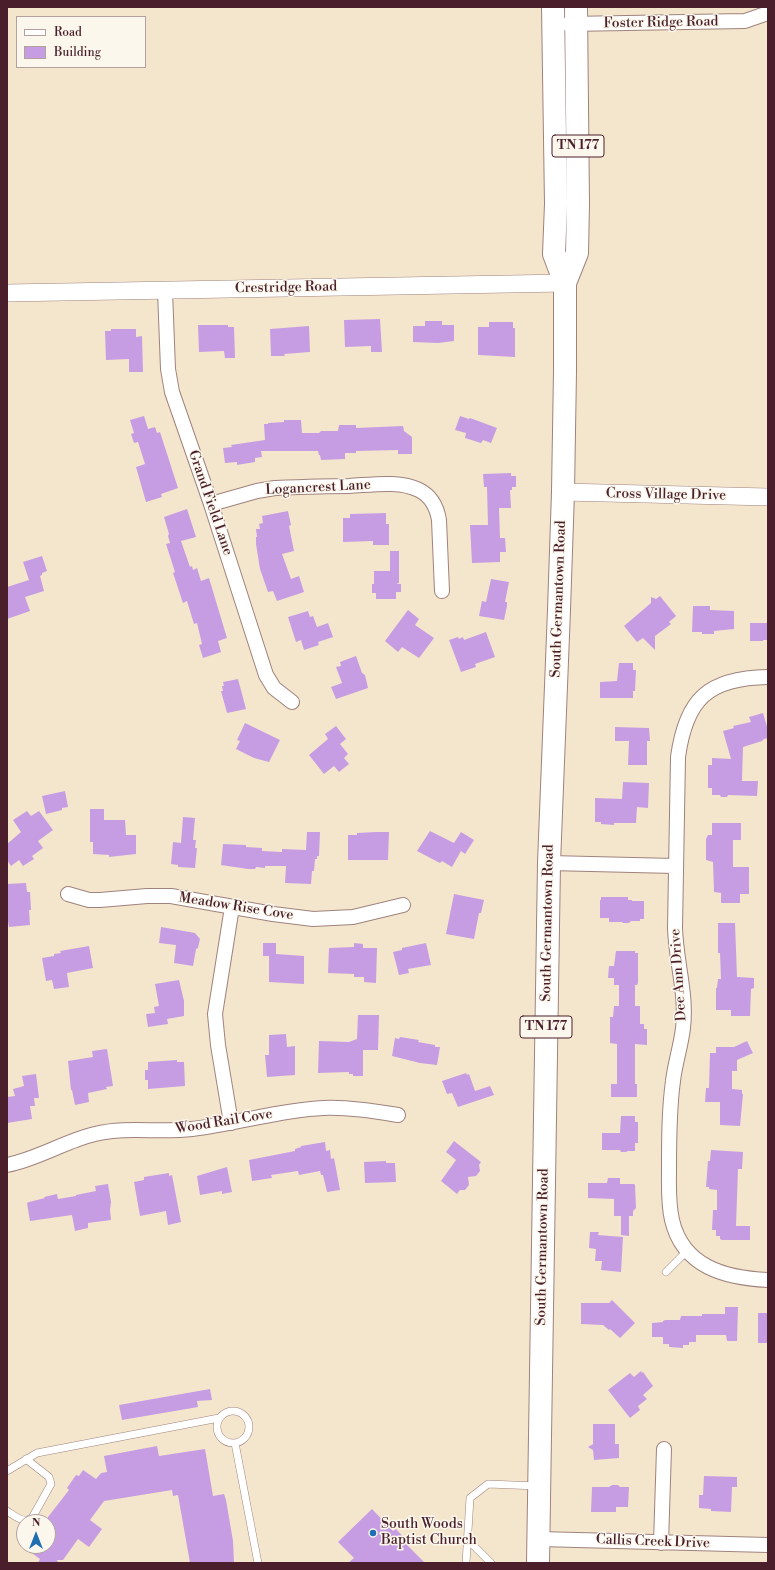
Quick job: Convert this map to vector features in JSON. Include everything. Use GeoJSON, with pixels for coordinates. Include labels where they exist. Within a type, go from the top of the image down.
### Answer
{"type":"FeatureCollection","features":[{"type":"Feature","properties":{"kind":"main road","name":"South Germantown Road"},"geometry":{"type":"LineString","coordinates":[[553,15],[556,204],[554,254],[565,283]]}},
{"type":"Feature","properties":{"kind":"main road","name":"South Germantown Road"},"geometry":{"type":"LineString","coordinates":[[538,1563],[549,863],[563,492],[565,283],[577,253],[578,204],[576,16]]}},
{"type":"Feature","properties":{"kind":"street","name":"Foster Ridge Road"},"geometry":{"type":"LineString","coordinates":[[553,15],[745,21],[768,13]]}},
{"type":"Feature","properties":{"kind":"street","name":"Crestridge Road"},"geometry":{"type":"LineString","coordinates":[[7,293],[565,283]]}},
{"type":"Feature","properties":{"kind":"street","name":"Grand Field Lane"},"geometry":{"type":"LineString","coordinates":[[165,291],[170,384],[211,504],[266,675],[274,688],[292,702]]}},
{"type":"Feature","properties":{"kind":"street","name":"Logancrest Lane"},"geometry":{"type":"LineString","coordinates":[[211,504],[257,491],[275,488],[410,486],[426,494],[434,506],[439,520],[442,591]]}},
{"type":"Feature","properties":{"kind":"street","name":"Cross Village Drive"},"geometry":{"type":"LineString","coordinates":[[563,492],[768,497]]}},
{"type":"Feature","properties":{"kind":"street","name":"Dee Ann Drive"},"geometry":{"type":"LineString","coordinates":[[687,1251],[675,1231],[668,1196],[671,1100],[673,1080],[682,1034],[684,1011],[676,945],[675,866],[678,757],[681,738],[691,710],[700,698],[716,687],[732,681],[750,677],[768,677]]}},
{"type":"Feature","properties":{"kind":"street"},"geometry":{"type":"LineString","coordinates":[[549,863],[675,866]]}},
{"type":"Feature","properties":{"kind":"street","name":"Meadow Rise Cove"},"geometry":{"type":"LineString","coordinates":[[68,894],[89,900],[171,896],[279,915],[314,918],[353,916],[403,905]]}},
{"type":"Feature","properties":{"kind":"street"},"geometry":{"type":"LineString","coordinates":[[231,1123],[218,1045],[215,1014],[232,907]]}},
{"type":"Feature","properties":{"kind":"street","name":"Wood Rail Cove"},"geometry":{"type":"LineString","coordinates":[[7,1165],[33,1158],[94,1134],[111,1130],[190,1129],[270,1115],[323,1108],[350,1109],[398,1115]]}},
{"type":"Feature","properties":{"kind":"street"},"geometry":{"type":"LineString","coordinates":[[687,1251],[708,1268],[722,1274],[740,1278],[768,1280]]}},
{"type":"Feature","properties":{"kind":"street"},"geometry":{"type":"LineString","coordinates":[[661,1543],[664,1449]]}},
{"type":"Feature","properties":{"kind":"street","name":"Callis Creek Drive"},"geometry":{"type":"LineString","coordinates":[[539,1539],[768,1545]]}},
{"type":"Feature","properties":{"kind":"lane"},"geometry":{"type":"LineString","coordinates":[[666,1272],[687,1251]]}},
{"type":"Feature","properties":{"kind":"lane"},"geometry":{"type":"LineString","coordinates":[[228,1412],[238,1412],[245,1417],[249,1427],[245,1438],[236,1443],[225,1441],[220,1437],[216,1425],[220,1418],[228,1412]]}},
{"type":"Feature","properties":{"kind":"lane"},"geometry":{"type":"LineString","coordinates":[[7,1471],[37,1453],[220,1418]]}},
{"type":"Feature","properties":{"kind":"lane"},"geometry":{"type":"LineString","coordinates":[[236,1443],[258,1563]]}},
{"type":"Feature","properties":{"kind":"lane"},"geometry":{"type":"LineString","coordinates":[[7,1511],[21,1520],[28,1520],[32,1518],[50,1484],[49,1477],[26,1459]]}},
{"type":"Feature","properties":{"kind":"lane"},"geometry":{"type":"LineString","coordinates":[[466,1563],[470,1498],[488,1484],[540,1486]]}},
{"type":"Feature","properties":{"kind":"lane"},"geometry":{"type":"LineString","coordinates":[[468,1540],[491,1563]]}},
{"type":"Feature","properties":{"kind":"building"},"geometry":{"type":"Polygon","coordinates":[[[380,319],[382,352],[371,352],[371,346],[345,347],[344,320],[380,319]]]}},
{"type":"Feature","properties":{"kind":"building"},"geometry":{"type":"Polygon","coordinates":[[[425,321],[442,321],[442,325],[454,325],[454,341],[438,343],[413,342],[413,326],[425,326],[425,321]]]}},
{"type":"Feature","properties":{"kind":"building"},"geometry":{"type":"Polygon","coordinates":[[[489,322],[513,322],[513,328],[515,328],[515,357],[478,355],[478,327],[489,327],[489,322]]]}},
{"type":"Feature","properties":{"kind":"building"},"geometry":{"type":"Polygon","coordinates":[[[198,325],[228,325],[228,327],[234,327],[235,358],[225,358],[224,351],[199,352],[198,325]]]}},
{"type":"Feature","properties":{"kind":"building"},"geometry":{"type":"Polygon","coordinates":[[[309,326],[310,352],[284,354],[285,356],[271,356],[270,329],[309,326]]]}},
{"type":"Feature","properties":{"kind":"building"},"geometry":{"type":"Polygon","coordinates":[[[111,329],[136,329],[136,337],[142,336],[143,372],[129,372],[129,359],[106,360],[105,331],[111,331],[111,329]]]}},
{"type":"Feature","properties":{"kind":"building"},"geometry":{"type":"Polygon","coordinates":[[[144,416],[148,429],[155,427],[157,433],[160,432],[178,488],[161,494],[162,497],[146,502],[136,467],[145,464],[138,442],[134,443],[131,434],[134,433],[130,420],[144,416]]]}},
{"type":"Feature","properties":{"kind":"building"},"geometry":{"type":"Polygon","coordinates":[[[460,416],[497,428],[491,443],[483,440],[481,443],[465,438],[466,433],[455,430],[460,416]]]}},
{"type":"Feature","properties":{"kind":"building"},"geometry":{"type":"Polygon","coordinates":[[[284,420],[301,420],[302,433],[338,431],[339,425],[356,425],[356,428],[403,426],[404,431],[412,437],[412,454],[398,454],[398,450],[356,451],[356,453],[345,453],[345,459],[321,460],[318,451],[261,451],[262,457],[255,458],[255,462],[237,465],[237,462],[225,463],[223,448],[232,447],[231,445],[265,440],[264,424],[284,422],[284,420]]]}},
{"type":"Feature","properties":{"kind":"building"},"geometry":{"type":"Polygon","coordinates":[[[511,473],[511,476],[516,476],[516,487],[512,487],[512,490],[510,490],[511,508],[499,508],[500,538],[505,538],[506,552],[500,552],[500,562],[472,563],[470,525],[488,525],[487,487],[484,487],[483,474],[511,473]]]}},
{"type":"Feature","properties":{"kind":"building"},"geometry":{"type":"Polygon","coordinates":[[[187,509],[196,537],[181,541],[190,567],[192,566],[193,570],[197,568],[201,581],[209,578],[227,638],[218,641],[221,652],[203,658],[199,645],[202,644],[197,623],[194,624],[187,601],[183,603],[173,573],[175,572],[166,544],[170,543],[164,517],[187,509]]]}},
{"type":"Feature","properties":{"kind":"building"},"geometry":{"type":"Polygon","coordinates":[[[288,511],[291,525],[289,526],[294,551],[282,554],[291,579],[299,576],[304,592],[277,601],[273,591],[268,592],[260,569],[256,544],[256,529],[260,529],[259,524],[263,523],[262,516],[288,511]]]}},
{"type":"Feature","properties":{"kind":"building"},"geometry":{"type":"Polygon","coordinates":[[[386,513],[386,524],[389,524],[389,545],[373,545],[373,541],[343,542],[343,518],[350,518],[350,514],[386,513]]]}},
{"type":"Feature","properties":{"kind":"building"},"geometry":{"type":"Polygon","coordinates":[[[390,551],[399,551],[399,583],[396,584],[401,584],[401,592],[396,592],[396,599],[376,599],[376,593],[372,593],[374,571],[390,571],[390,551]]]}},
{"type":"Feature","properties":{"kind":"building"},"geometry":{"type":"Polygon","coordinates":[[[42,556],[47,571],[42,573],[40,576],[44,591],[25,597],[30,611],[7,619],[7,587],[29,580],[23,562],[42,556]]]}},
{"type":"Feature","properties":{"kind":"building"},"geometry":{"type":"Polygon","coordinates":[[[491,579],[509,582],[505,602],[507,602],[507,606],[504,620],[479,616],[482,601],[486,602],[491,579]]]}},
{"type":"Feature","properties":{"kind":"building"},"geometry":{"type":"Polygon","coordinates":[[[660,596],[676,616],[669,622],[671,624],[655,636],[655,650],[643,638],[637,642],[624,626],[651,603],[651,597],[656,599],[660,596]]]}},
{"type":"Feature","properties":{"kind":"building"},"geometry":{"type":"Polygon","coordinates":[[[693,606],[710,606],[710,610],[734,611],[734,629],[714,631],[714,634],[692,632],[693,606]]]}},
{"type":"Feature","properties":{"kind":"building"},"geometry":{"type":"Polygon","coordinates":[[[408,610],[419,619],[415,625],[434,638],[419,658],[402,647],[398,652],[385,641],[408,610]]]}},
{"type":"Feature","properties":{"kind":"building"},"geometry":{"type":"Polygon","coordinates":[[[308,611],[310,617],[313,616],[317,627],[328,623],[333,637],[318,642],[319,645],[304,650],[301,640],[296,642],[288,617],[308,611]]]}},
{"type":"Feature","properties":{"kind":"building"},"geometry":{"type":"Polygon","coordinates":[[[750,623],[768,623],[768,640],[750,641],[750,623]]]}},
{"type":"Feature","properties":{"kind":"building"},"geometry":{"type":"Polygon","coordinates":[[[486,632],[495,657],[475,664],[476,667],[461,672],[449,640],[463,637],[464,640],[486,632]]]}},
{"type":"Feature","properties":{"kind":"building"},"geometry":{"type":"Polygon","coordinates":[[[356,656],[362,673],[365,675],[368,688],[336,699],[331,687],[342,683],[336,667],[341,666],[340,662],[356,656]]]}},
{"type":"Feature","properties":{"kind":"building"},"geometry":{"type":"Polygon","coordinates":[[[619,663],[633,663],[633,670],[636,670],[635,691],[633,691],[633,698],[600,698],[600,682],[617,681],[619,663]]]}},
{"type":"Feature","properties":{"kind":"building"},"geometry":{"type":"Polygon","coordinates":[[[238,679],[246,709],[227,713],[221,691],[223,691],[223,682],[238,679]]]}},
{"type":"Feature","properties":{"kind":"building"},"geometry":{"type":"Polygon","coordinates":[[[763,713],[768,730],[768,738],[743,747],[742,781],[758,781],[757,796],[728,795],[727,797],[721,797],[720,795],[712,795],[712,788],[708,788],[708,765],[712,765],[712,758],[731,759],[723,731],[734,728],[733,726],[751,722],[749,717],[763,713]]]}},
{"type":"Feature","properties":{"kind":"building"},"geometry":{"type":"Polygon","coordinates":[[[245,723],[280,740],[269,762],[254,758],[236,749],[240,741],[237,740],[245,723]]]}},
{"type":"Feature","properties":{"kind":"building"},"geometry":{"type":"Polygon","coordinates":[[[336,726],[346,739],[340,744],[348,754],[344,758],[349,764],[339,772],[334,766],[324,774],[309,755],[328,739],[325,734],[336,726]]]}},
{"type":"Feature","properties":{"kind":"building"},"geometry":{"type":"Polygon","coordinates":[[[615,727],[649,728],[650,741],[647,741],[647,765],[628,765],[629,741],[615,741],[615,727]]]}},
{"type":"Feature","properties":{"kind":"building"},"geometry":{"type":"Polygon","coordinates":[[[623,782],[649,783],[648,808],[637,807],[636,823],[614,823],[614,825],[595,822],[595,798],[622,799],[623,782]]]}},
{"type":"Feature","properties":{"kind":"building"},"geometry":{"type":"Polygon","coordinates":[[[65,791],[68,807],[46,814],[42,796],[65,791]]]}},
{"type":"Feature","properties":{"kind":"building"},"geometry":{"type":"Polygon","coordinates":[[[90,809],[104,809],[104,820],[125,820],[126,835],[136,835],[136,854],[109,857],[109,855],[93,854],[93,842],[90,842],[90,809]]]}},
{"type":"Feature","properties":{"kind":"building"},"geometry":{"type":"Polygon","coordinates":[[[27,811],[31,816],[39,811],[53,830],[38,841],[43,848],[32,856],[34,859],[23,866],[19,860],[11,866],[7,860],[7,844],[21,832],[13,820],[27,811]]]}},
{"type":"Feature","properties":{"kind":"building"},"geometry":{"type":"Polygon","coordinates":[[[183,817],[195,818],[193,840],[196,840],[195,848],[197,848],[195,868],[178,867],[178,865],[171,864],[173,842],[181,843],[183,817]]]}},
{"type":"Feature","properties":{"kind":"building"},"geometry":{"type":"Polygon","coordinates":[[[712,823],[741,823],[741,840],[733,840],[733,867],[749,867],[749,894],[740,894],[740,903],[721,903],[721,893],[714,892],[713,862],[706,860],[706,839],[708,835],[712,835],[712,823]]]}},
{"type":"Feature","properties":{"kind":"building"},"geometry":{"type":"Polygon","coordinates":[[[430,831],[454,843],[461,832],[474,840],[465,854],[461,851],[452,867],[442,861],[440,863],[417,851],[430,831]]]}},
{"type":"Feature","properties":{"kind":"building"},"geometry":{"type":"Polygon","coordinates":[[[307,832],[320,832],[319,856],[315,859],[311,884],[285,883],[286,866],[265,866],[265,868],[256,867],[255,869],[248,869],[221,865],[223,844],[246,845],[246,847],[262,848],[262,851],[282,852],[282,849],[306,850],[307,832]]]}},
{"type":"Feature","properties":{"kind":"building"},"geometry":{"type":"Polygon","coordinates":[[[389,832],[388,860],[348,860],[348,835],[389,832]]]}},
{"type":"Feature","properties":{"kind":"building"},"geometry":{"type":"Polygon","coordinates":[[[26,883],[27,892],[30,892],[30,925],[9,927],[7,915],[7,884],[26,883]]]}},
{"type":"Feature","properties":{"kind":"building"},"geometry":{"type":"Polygon","coordinates":[[[454,894],[484,900],[481,913],[479,913],[474,939],[446,934],[454,894]]]}},
{"type":"Feature","properties":{"kind":"building"},"geometry":{"type":"Polygon","coordinates":[[[601,897],[628,897],[628,900],[632,901],[644,901],[644,919],[640,919],[640,921],[623,923],[609,922],[609,918],[600,918],[601,897]]]}},
{"type":"Feature","properties":{"kind":"building"},"geometry":{"type":"Polygon","coordinates":[[[718,923],[735,923],[737,977],[754,978],[754,988],[751,989],[750,1016],[731,1016],[731,1010],[716,1010],[716,988],[718,979],[721,979],[720,953],[718,953],[718,923]]]}},
{"type":"Feature","properties":{"kind":"building"},"geometry":{"type":"Polygon","coordinates":[[[161,927],[195,933],[200,939],[198,948],[196,949],[193,966],[174,963],[176,945],[159,943],[161,927]]]}},
{"type":"Feature","properties":{"kind":"building"},"geometry":{"type":"Polygon","coordinates":[[[263,943],[276,943],[276,954],[304,956],[304,984],[269,982],[269,956],[263,956],[263,943]]]}},
{"type":"Feature","properties":{"kind":"building"},"geometry":{"type":"Polygon","coordinates":[[[354,943],[363,944],[363,948],[377,948],[376,983],[364,982],[364,977],[354,977],[354,974],[328,973],[329,948],[354,947],[354,943]]]}},
{"type":"Feature","properties":{"kind":"building"},"geometry":{"type":"Polygon","coordinates":[[[426,943],[431,965],[408,969],[409,973],[399,975],[393,952],[402,950],[402,948],[426,943]]]}},
{"type":"Feature","properties":{"kind":"building"},"geometry":{"type":"Polygon","coordinates":[[[89,946],[93,968],[67,973],[69,987],[54,989],[52,980],[46,981],[42,958],[54,956],[54,954],[61,953],[60,951],[89,946]]]}},
{"type":"Feature","properties":{"kind":"building"},"geometry":{"type":"Polygon","coordinates":[[[616,951],[635,951],[635,953],[638,953],[638,983],[635,985],[635,1006],[640,1006],[640,1024],[644,1024],[644,1029],[647,1029],[647,1045],[635,1044],[635,1084],[637,1084],[637,1097],[611,1097],[611,1084],[617,1084],[617,1044],[610,1043],[610,1017],[613,1017],[614,1006],[619,1006],[619,985],[614,985],[614,978],[608,978],[609,966],[614,966],[616,951]]]}},
{"type":"Feature","properties":{"kind":"building"},"geometry":{"type":"Polygon","coordinates":[[[179,980],[184,1001],[184,1016],[167,1019],[168,1024],[148,1027],[146,1014],[155,1013],[154,1007],[159,1006],[155,984],[179,980]]]}},
{"type":"Feature","properties":{"kind":"building"},"geometry":{"type":"Polygon","coordinates":[[[358,1015],[379,1015],[378,1050],[363,1050],[363,1076],[353,1076],[353,1074],[349,1074],[349,1072],[318,1073],[319,1041],[349,1042],[357,1039],[358,1015]]]}},
{"type":"Feature","properties":{"kind":"building"},"geometry":{"type":"Polygon","coordinates":[[[286,1034],[287,1047],[295,1046],[295,1075],[267,1077],[265,1055],[269,1055],[269,1035],[286,1034]]]}},
{"type":"Feature","properties":{"kind":"building"},"geometry":{"type":"Polygon","coordinates":[[[400,1037],[419,1040],[418,1042],[440,1047],[437,1065],[420,1063],[392,1056],[395,1038],[399,1039],[400,1037]]]}},
{"type":"Feature","properties":{"kind":"building"},"geometry":{"type":"Polygon","coordinates":[[[747,1041],[753,1053],[737,1060],[737,1071],[732,1071],[732,1089],[742,1090],[743,1094],[740,1126],[720,1125],[720,1102],[705,1102],[706,1088],[709,1088],[710,1053],[716,1053],[716,1047],[734,1047],[747,1041]]]}},
{"type":"Feature","properties":{"kind":"building"},"geometry":{"type":"Polygon","coordinates":[[[107,1049],[113,1086],[106,1087],[107,1089],[88,1093],[89,1102],[75,1105],[71,1090],[68,1061],[93,1057],[92,1051],[107,1049]]]}},
{"type":"Feature","properties":{"kind":"building"},"geometry":{"type":"Polygon","coordinates":[[[177,1060],[177,1062],[184,1062],[185,1086],[148,1089],[148,1080],[145,1080],[145,1070],[148,1070],[148,1062],[177,1060]]]}},
{"type":"Feature","properties":{"kind":"building"},"geometry":{"type":"Polygon","coordinates":[[[466,1073],[467,1075],[469,1074],[475,1091],[490,1086],[494,1095],[458,1107],[452,1093],[447,1094],[442,1081],[466,1073]]]}},
{"type":"Feature","properties":{"kind":"building"},"geometry":{"type":"Polygon","coordinates":[[[36,1074],[39,1098],[34,1098],[35,1106],[30,1106],[32,1119],[7,1123],[7,1097],[15,1096],[13,1089],[24,1086],[22,1076],[36,1074]]]}},
{"type":"Feature","properties":{"kind":"building"},"geometry":{"type":"Polygon","coordinates":[[[621,1116],[635,1116],[635,1122],[638,1122],[638,1143],[635,1143],[635,1151],[621,1152],[620,1150],[602,1150],[602,1133],[620,1133],[621,1116]]]}},
{"type":"Feature","properties":{"kind":"building"},"geometry":{"type":"Polygon","coordinates":[[[454,1141],[481,1162],[479,1165],[480,1171],[476,1176],[468,1177],[469,1185],[465,1190],[460,1190],[457,1194],[441,1181],[456,1160],[446,1152],[454,1141]]]}},
{"type":"Feature","properties":{"kind":"building"},"geometry":{"type":"Polygon","coordinates":[[[325,1142],[326,1151],[330,1150],[331,1159],[334,1158],[340,1190],[327,1192],[323,1175],[321,1175],[320,1171],[299,1175],[298,1171],[271,1175],[272,1178],[252,1181],[249,1160],[295,1151],[295,1149],[301,1146],[325,1142]]]}},
{"type":"Feature","properties":{"kind":"building"},"geometry":{"type":"Polygon","coordinates":[[[711,1150],[743,1152],[742,1169],[738,1169],[736,1226],[750,1226],[750,1240],[722,1240],[720,1239],[720,1236],[716,1236],[716,1230],[712,1230],[713,1210],[717,1210],[717,1190],[706,1187],[708,1161],[710,1161],[711,1150]]]}},
{"type":"Feature","properties":{"kind":"building"},"geometry":{"type":"Polygon","coordinates":[[[386,1161],[386,1163],[395,1163],[396,1182],[365,1183],[364,1162],[386,1161]]]}},
{"type":"Feature","properties":{"kind":"building"},"geometry":{"type":"Polygon","coordinates":[[[227,1167],[232,1192],[222,1194],[222,1191],[200,1195],[197,1176],[227,1167]]]}},
{"type":"Feature","properties":{"kind":"building"},"geometry":{"type":"Polygon","coordinates":[[[169,1173],[169,1176],[172,1175],[181,1222],[168,1225],[166,1211],[140,1216],[134,1182],[144,1180],[144,1177],[169,1173]]]}},
{"type":"Feature","properties":{"kind":"building"},"geometry":{"type":"Polygon","coordinates":[[[608,1178],[620,1178],[620,1184],[635,1185],[636,1208],[633,1211],[633,1216],[629,1216],[629,1236],[621,1235],[621,1216],[614,1216],[614,1199],[588,1198],[588,1183],[607,1183],[608,1178]]]}},
{"type":"Feature","properties":{"kind":"building"},"geometry":{"type":"Polygon","coordinates":[[[108,1184],[111,1202],[111,1220],[88,1223],[88,1228],[75,1231],[72,1215],[30,1221],[27,1203],[29,1202],[57,1194],[58,1199],[76,1196],[96,1191],[95,1186],[108,1184]]]}},
{"type":"Feature","properties":{"kind":"building"},"geometry":{"type":"Polygon","coordinates":[[[590,1232],[599,1232],[598,1235],[623,1237],[621,1272],[601,1270],[602,1261],[595,1261],[596,1249],[589,1248],[590,1232]]]}},
{"type":"Feature","properties":{"kind":"building"},"geometry":{"type":"Polygon","coordinates":[[[612,1300],[635,1323],[620,1338],[603,1325],[581,1324],[581,1303],[609,1303],[612,1300]]]}},
{"type":"Feature","properties":{"kind":"building"},"geometry":{"type":"Polygon","coordinates":[[[725,1307],[738,1307],[737,1341],[727,1341],[726,1335],[696,1335],[696,1342],[689,1342],[689,1345],[683,1345],[683,1348],[669,1347],[669,1344],[663,1344],[663,1337],[652,1337],[652,1323],[663,1322],[665,1320],[680,1320],[681,1316],[725,1314],[725,1307]]]}},
{"type":"Feature","properties":{"kind":"building"},"geometry":{"type":"Polygon","coordinates":[[[758,1313],[768,1313],[768,1343],[758,1343],[758,1313]]]}},
{"type":"Feature","properties":{"kind":"building"},"geometry":{"type":"Polygon","coordinates":[[[641,1371],[653,1386],[643,1395],[647,1399],[638,1406],[640,1410],[630,1418],[608,1390],[630,1373],[634,1377],[641,1371]]]}},
{"type":"Feature","properties":{"kind":"building"},"geometry":{"type":"Polygon","coordinates":[[[210,1389],[212,1400],[197,1401],[198,1407],[122,1420],[119,1405],[210,1389]]]}},
{"type":"Feature","properties":{"kind":"building"},"geometry":{"type":"Polygon","coordinates":[[[593,1424],[615,1424],[615,1444],[619,1444],[619,1458],[594,1460],[593,1450],[588,1447],[593,1444],[593,1424]]]}},
{"type":"Feature","properties":{"kind":"building"},"geometry":{"type":"Polygon","coordinates":[[[157,1446],[159,1456],[205,1449],[213,1496],[224,1494],[226,1500],[233,1541],[234,1563],[190,1563],[178,1495],[173,1496],[172,1490],[104,1501],[90,1520],[102,1529],[89,1547],[78,1539],[63,1560],[57,1560],[58,1563],[38,1563],[40,1559],[33,1554],[56,1554],[56,1514],[50,1514],[69,1490],[67,1488],[76,1475],[79,1476],[83,1470],[96,1479],[101,1473],[107,1472],[104,1456],[157,1446]]]}},
{"type":"Feature","properties":{"kind":"building"},"geometry":{"type":"Polygon","coordinates":[[[704,1476],[737,1477],[737,1487],[732,1487],[731,1512],[711,1511],[711,1509],[699,1508],[699,1495],[703,1495],[704,1476]]]}},
{"type":"Feature","properties":{"kind":"building"},"geometry":{"type":"Polygon","coordinates":[[[612,1485],[629,1487],[628,1507],[616,1507],[616,1512],[591,1512],[592,1487],[609,1487],[612,1485]]]}},
{"type":"Feature","properties":{"kind":"building","name":"South Woods Baptist Church"},"geometry":{"type":"Polygon","coordinates":[[[372,1509],[393,1531],[396,1529],[407,1541],[405,1543],[425,1563],[348,1563],[354,1558],[338,1542],[372,1509]]]}},
{"type":"Feature","properties":{"kind":"place","name":"South Woods Baptist Church"},"geometry":{"type":"Point","coordinates":[373,1533]}}]}
